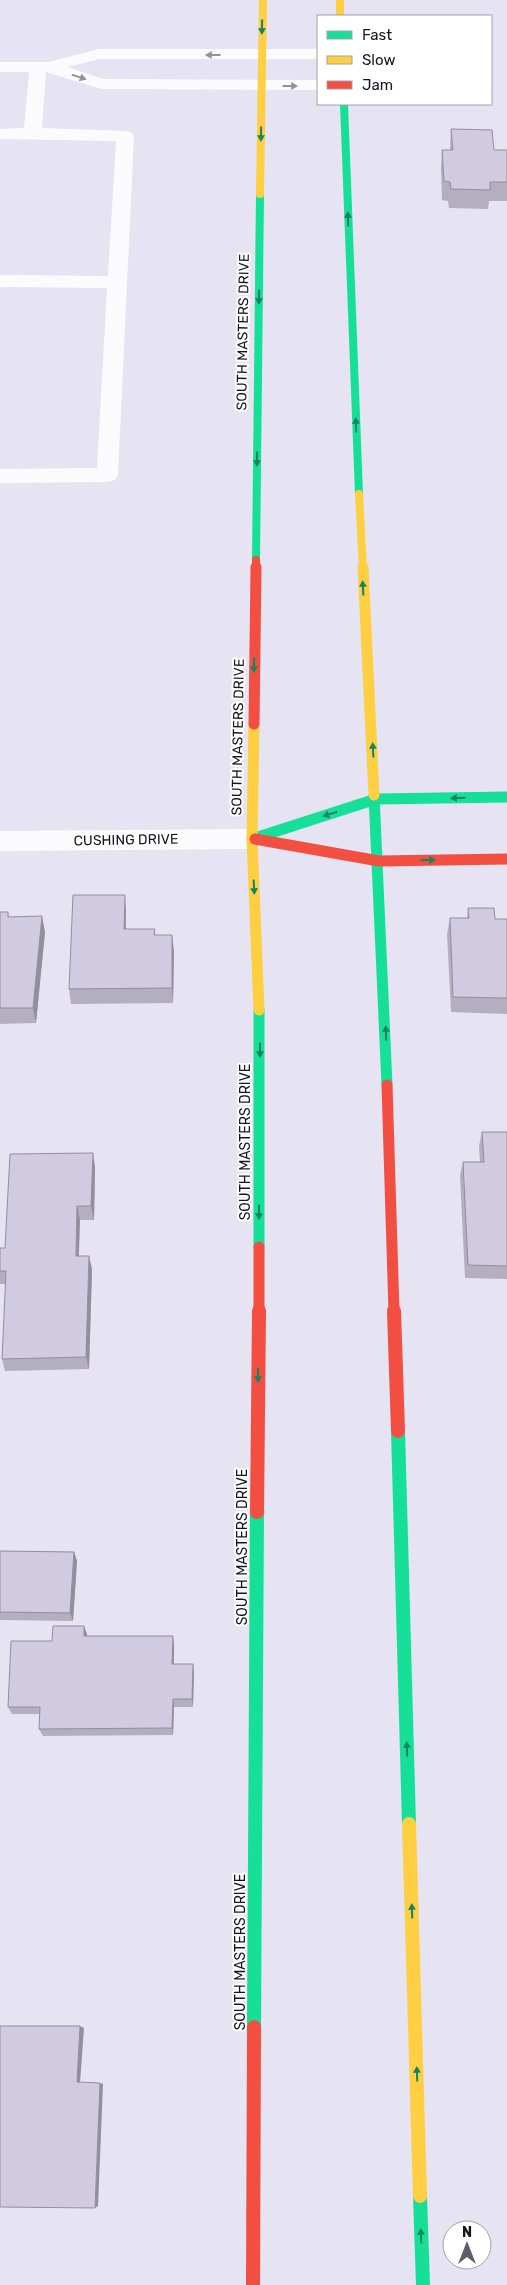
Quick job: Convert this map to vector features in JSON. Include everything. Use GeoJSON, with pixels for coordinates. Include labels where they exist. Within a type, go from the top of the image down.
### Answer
{"type":"FeatureCollection","features":[{"type":"Feature","properties":{"kind":"main road","name":"SOUTH MASTERS DRIVE"},"geometry":{"type":"LineString","coordinates":[[253,2285],[260,1032],[252,838],[263,0]]}},
{"type":"Feature","properties":{"kind":"main road"},"geometry":{"type":"LineString","coordinates":[[340,0],[340,15]]}},
{"type":"Feature","properties":{"kind":"main road"},"geometry":{"type":"LineString","coordinates":[[344,105],[361,545],[384,977],[423,2285]]}},
{"type":"Feature","properties":{"kind":"main road"},"geometry":{"type":"LineString","coordinates":[[252,838],[376,799],[507,797]]}},
{"type":"Feature","properties":{"kind":"main road"},"geometry":{"type":"LineString","coordinates":[[252,838],[379,861],[507,859]]}},
{"type":"Feature","properties":{"kind":"street"},"geometry":{"type":"LineString","coordinates":[[0,67],[44,67],[99,54],[317,54]]}},
{"type":"Feature","properties":{"kind":"street"},"geometry":{"type":"LineString","coordinates":[[44,67],[101,84],[317,85]]}},
{"type":"Feature","properties":{"kind":"street"},"geometry":{"type":"LineString","coordinates":[[34,133],[44,67]]}},
{"type":"Feature","properties":{"kind":"street"},"geometry":{"type":"LineString","coordinates":[[0,134],[34,133],[126,136],[116,282],[107,475],[0,476]]}},
{"type":"Feature","properties":{"kind":"street"},"geometry":{"type":"LineString","coordinates":[[0,281],[116,282]]}},
{"type":"Feature","properties":{"kind":"street","name":"CUSHING DRIVE"},"geometry":{"type":"LineString","coordinates":[[0,841],[252,838]]}},
{"type":"Feature","properties":{"kind":"building"},"geometry":{"type":"Polygon","coordinates":[[[451,129],[492,130],[494,150],[507,150],[507,182],[490,182],[490,190],[451,189],[450,182],[444,181],[442,150],[453,150],[451,129]]]}},
{"type":"Feature","properties":{"kind":"building"},"geometry":{"type":"Polygon","coordinates":[[[73,895],[125,895],[124,929],[155,929],[154,935],[172,935],[172,988],[69,989],[73,895]]]}},
{"type":"Feature","properties":{"kind":"building"},"geometry":{"type":"Polygon","coordinates":[[[468,908],[494,908],[495,919],[507,919],[507,998],[453,997],[450,918],[469,918],[468,908]]]}},
{"type":"Feature","properties":{"kind":"building"},"geometry":{"type":"Polygon","coordinates":[[[0,912],[8,912],[8,917],[42,916],[33,1008],[0,1008],[0,912]]]}},
{"type":"Feature","properties":{"kind":"building"},"geometry":{"type":"Polygon","coordinates":[[[482,1132],[507,1132],[507,1266],[468,1265],[463,1162],[484,1162],[482,1132]]]}},
{"type":"Feature","properties":{"kind":"building"},"geometry":{"type":"Polygon","coordinates":[[[93,1153],[91,1206],[77,1206],[76,1256],[89,1256],[86,1357],[2,1359],[6,1271],[0,1271],[0,1248],[5,1248],[10,1154],[93,1153]]]}},
{"type":"Feature","properties":{"kind":"building"},"geometry":{"type":"Polygon","coordinates":[[[0,1551],[74,1552],[70,1613],[0,1612],[0,1551]]]}},
{"type":"Feature","properties":{"kind":"building"},"geometry":{"type":"Polygon","coordinates":[[[53,1626],[84,1626],[84,1636],[173,1636],[172,1664],[193,1664],[192,1699],[173,1699],[172,1728],[39,1729],[40,1707],[8,1707],[11,1641],[52,1641],[53,1626]]]}},
{"type":"Feature","properties":{"kind":"building"},"geometry":{"type":"Polygon","coordinates":[[[0,2026],[80,2026],[77,2082],[100,2083],[95,2208],[0,2207],[0,2026]]]}},
{"type":"Feature","properties":{"kind":"traffic: fast"},"geometry":{"type":"LineString","coordinates":[[344,105],[359,494]]}},
{"type":"Feature","properties":{"kind":"traffic: fast"},"geometry":{"type":"LineString","coordinates":[[256,560],[260,194]]}},
{"type":"Feature","properties":{"kind":"traffic: fast"},"geometry":{"type":"LineString","coordinates":[[374,795],[387,1085]]}},
{"type":"Feature","properties":{"kind":"traffic: fast"},"geometry":{"type":"LineString","coordinates":[[252,839],[376,799],[507,797]]}},
{"type":"Feature","properties":{"kind":"traffic: fast"},"geometry":{"type":"LineString","coordinates":[[259,1010],[259,1247]]}},
{"type":"Feature","properties":{"kind":"traffic: fast"},"geometry":{"type":"LineString","coordinates":[[398,1431],[409,1824]]}},
{"type":"Feature","properties":{"kind":"traffic: fast"},"geometry":{"type":"LineString","coordinates":[[254,2027],[257,1512]]}},
{"type":"Feature","properties":{"kind":"traffic: fast"},"geometry":{"type":"LineString","coordinates":[[420,2196],[423,2285]]}},
{"type":"Feature","properties":{"kind":"traffic: slow"},"geometry":{"type":"LineString","coordinates":[[260,194],[263,0]]}},
{"type":"Feature","properties":{"kind":"traffic: slow"},"geometry":{"type":"LineString","coordinates":[[340,0],[340,15]]}},
{"type":"Feature","properties":{"kind":"traffic: slow"},"geometry":{"type":"LineString","coordinates":[[359,494],[374,795]]}},
{"type":"Feature","properties":{"kind":"traffic: slow"},"geometry":{"type":"LineString","coordinates":[[254,724],[252,839],[259,1010]]}},
{"type":"Feature","properties":{"kind":"traffic: slow"},"geometry":{"type":"LineString","coordinates":[[409,1824],[420,2196]]}},
{"type":"Feature","properties":{"kind":"traffic: jam"},"geometry":{"type":"LineString","coordinates":[[254,724],[256,560]]}},
{"type":"Feature","properties":{"kind":"traffic: jam"},"geometry":{"type":"LineString","coordinates":[[255,839],[379,861],[507,859]]}},
{"type":"Feature","properties":{"kind":"traffic: jam"},"geometry":{"type":"LineString","coordinates":[[387,1085],[398,1431]]}},
{"type":"Feature","properties":{"kind":"traffic: jam"},"geometry":{"type":"LineString","coordinates":[[257,1512],[259,1247]]}},
{"type":"Feature","properties":{"kind":"traffic: jam"},"geometry":{"type":"LineString","coordinates":[[253,2285],[254,2027]]}}]}
